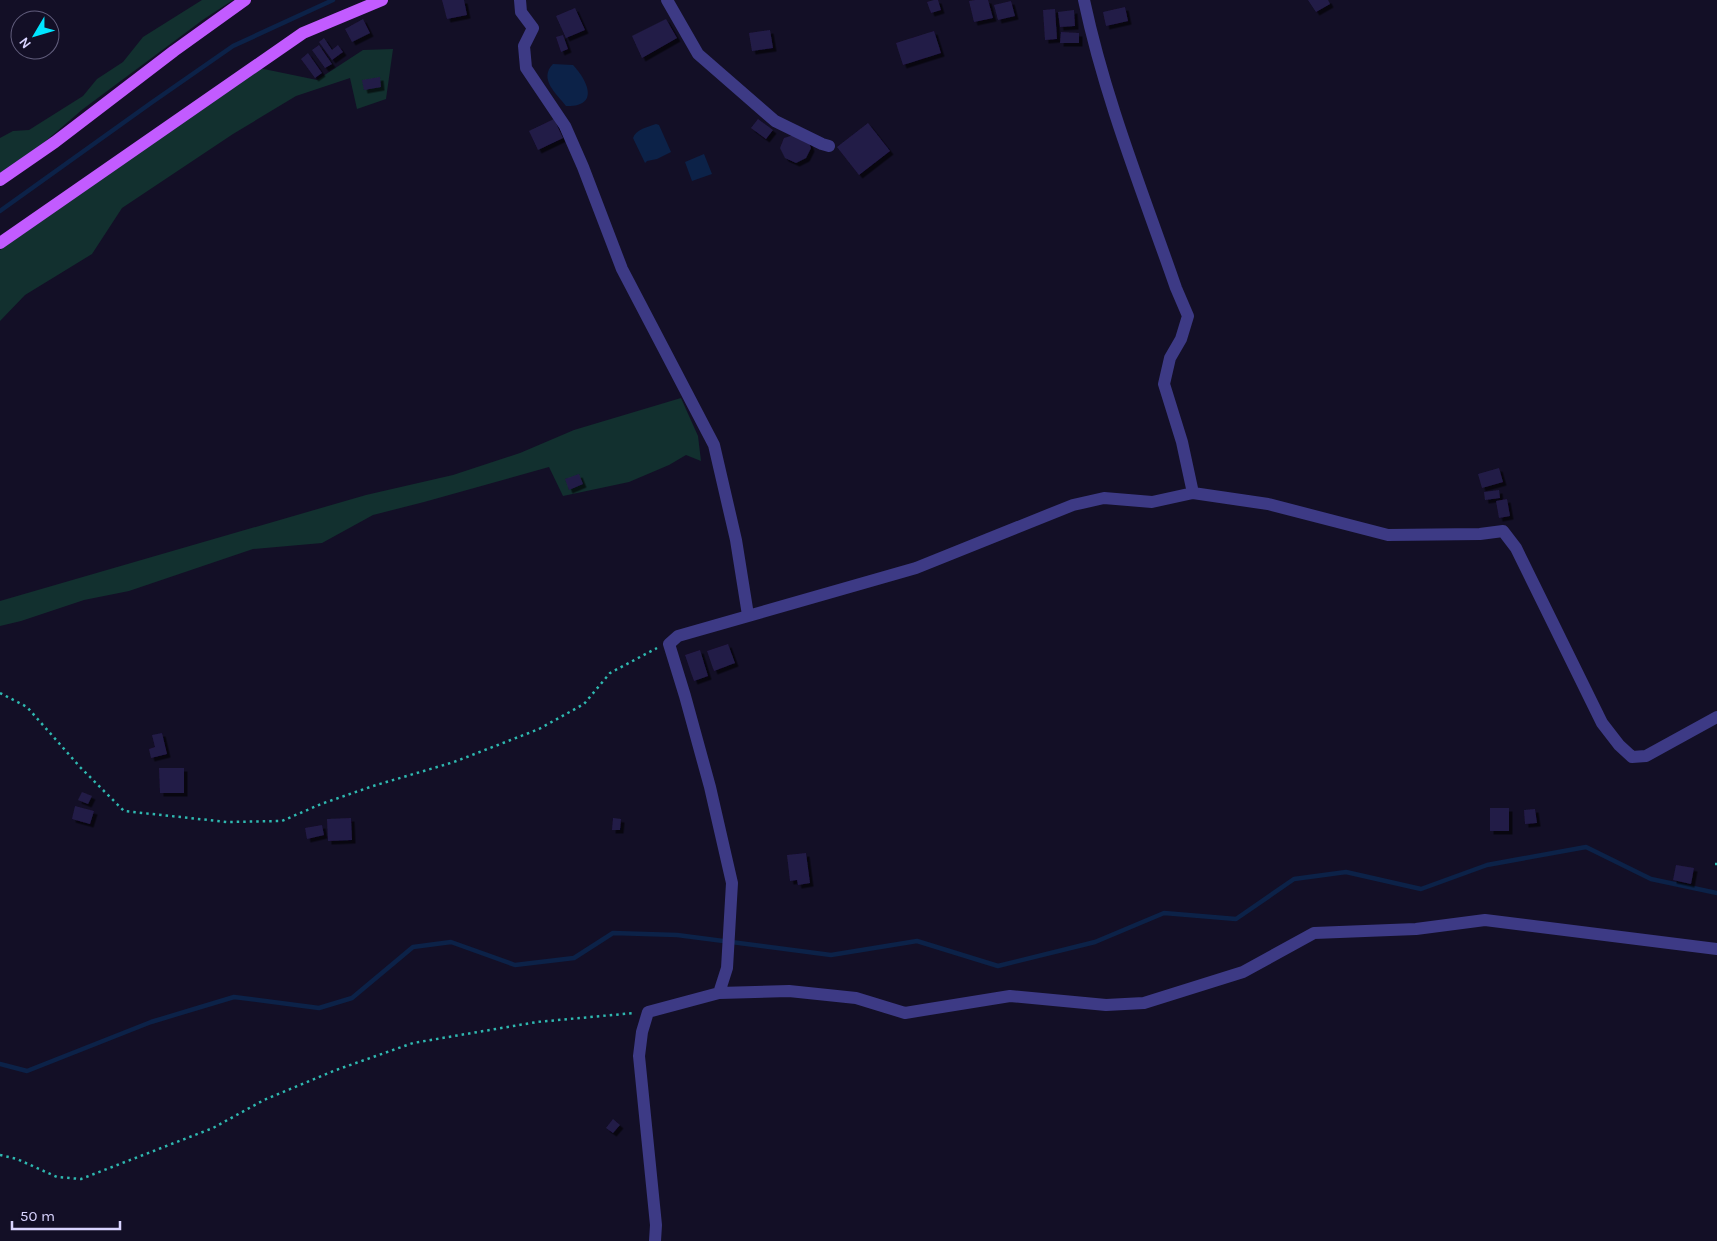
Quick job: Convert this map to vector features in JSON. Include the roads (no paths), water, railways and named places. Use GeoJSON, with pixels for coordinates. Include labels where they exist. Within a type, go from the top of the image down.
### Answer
{"type":"FeatureCollection","features":[{"type":"Feature","properties":{"kind":"main road"},"geometry":{"type":"LineString","coordinates":[[0,180],[55,142],[174,51],[245,0]]}},
{"type":"Feature","properties":{"kind":"main road"},"geometry":{"type":"LineString","coordinates":[[0,243],[303,33],[382,0]]}},
{"type":"Feature","properties":{"kind":"street"},"geometry":{"type":"LineString","coordinates":[[520,0],[521,12],[532,28],[524,46],[526,68],[565,126],[583,167],[622,269],[714,445],[736,540],[748,615]]}},
{"type":"Feature","properties":{"kind":"street"},"geometry":{"type":"LineString","coordinates":[[667,0],[698,54],[775,121],[829,146]]}},
{"type":"Feature","properties":{"kind":"street"},"geometry":{"type":"LineString","coordinates":[[1084,0],[1092,39],[1107,90],[1176,288],[1188,316],[1181,339],[1170,358],[1164,384],[1182,442],[1192,493]]}},
{"type":"Feature","properties":{"kind":"street"},"geometry":{"type":"LineString","coordinates":[[719,993],[727,968],[732,884],[685,696],[669,644],[678,636],[916,568],[1072,505],[1104,498],[1152,502],[1192,493],[1268,504],[1388,535],[1480,534],[1503,531],[1516,548],[1602,723],[1618,745],[1632,757],[1646,756],[1717,717]]}},
{"type":"Feature","properties":{"kind":"street"},"geometry":{"type":"LineString","coordinates":[[655,1241],[656,1225],[639,1056],[642,1032],[648,1012],[719,993],[790,992],[856,998],[905,1013],[1010,996],[1106,1006],[1144,1003],[1243,972],[1314,933],[1416,929],[1485,920],[1717,949]]}},
{"type":"Feature","properties":{"kind":"water"},"geometry":{"type":"Polygon","coordinates":[[[553,64],[573,65],[578,71],[583,78],[588,92],[584,102],[566,106],[548,81],[547,75],[553,64]]]}},
{"type":"Feature","properties":{"kind":"water"},"geometry":{"type":"Polygon","coordinates":[[[656,124],[659,125],[671,152],[645,163],[633,138],[639,130],[656,124]]]}},
{"type":"Feature","properties":{"kind":"water"},"geometry":{"type":"Polygon","coordinates":[[[704,154],[712,174],[692,181],[685,162],[704,154]]]}},
{"type":"Feature","properties":{"kind":"waterway"},"geometry":{"type":"LineString","coordinates":[[0,211],[233,46],[333,0]]}},
{"type":"Feature","properties":{"kind":"waterway"},"geometry":{"type":"LineString","coordinates":[[0,1064],[27,1071],[151,1022],[234,997],[319,1008],[352,998],[413,947],[451,942],[515,965],[574,958],[613,933],[677,935],[831,955],[917,941],[998,966],[1095,942],[1164,913],[1236,919],[1294,879],[1346,872],[1421,889],[1487,865],[1586,847],[1651,879],[1717,893]]}}]}
